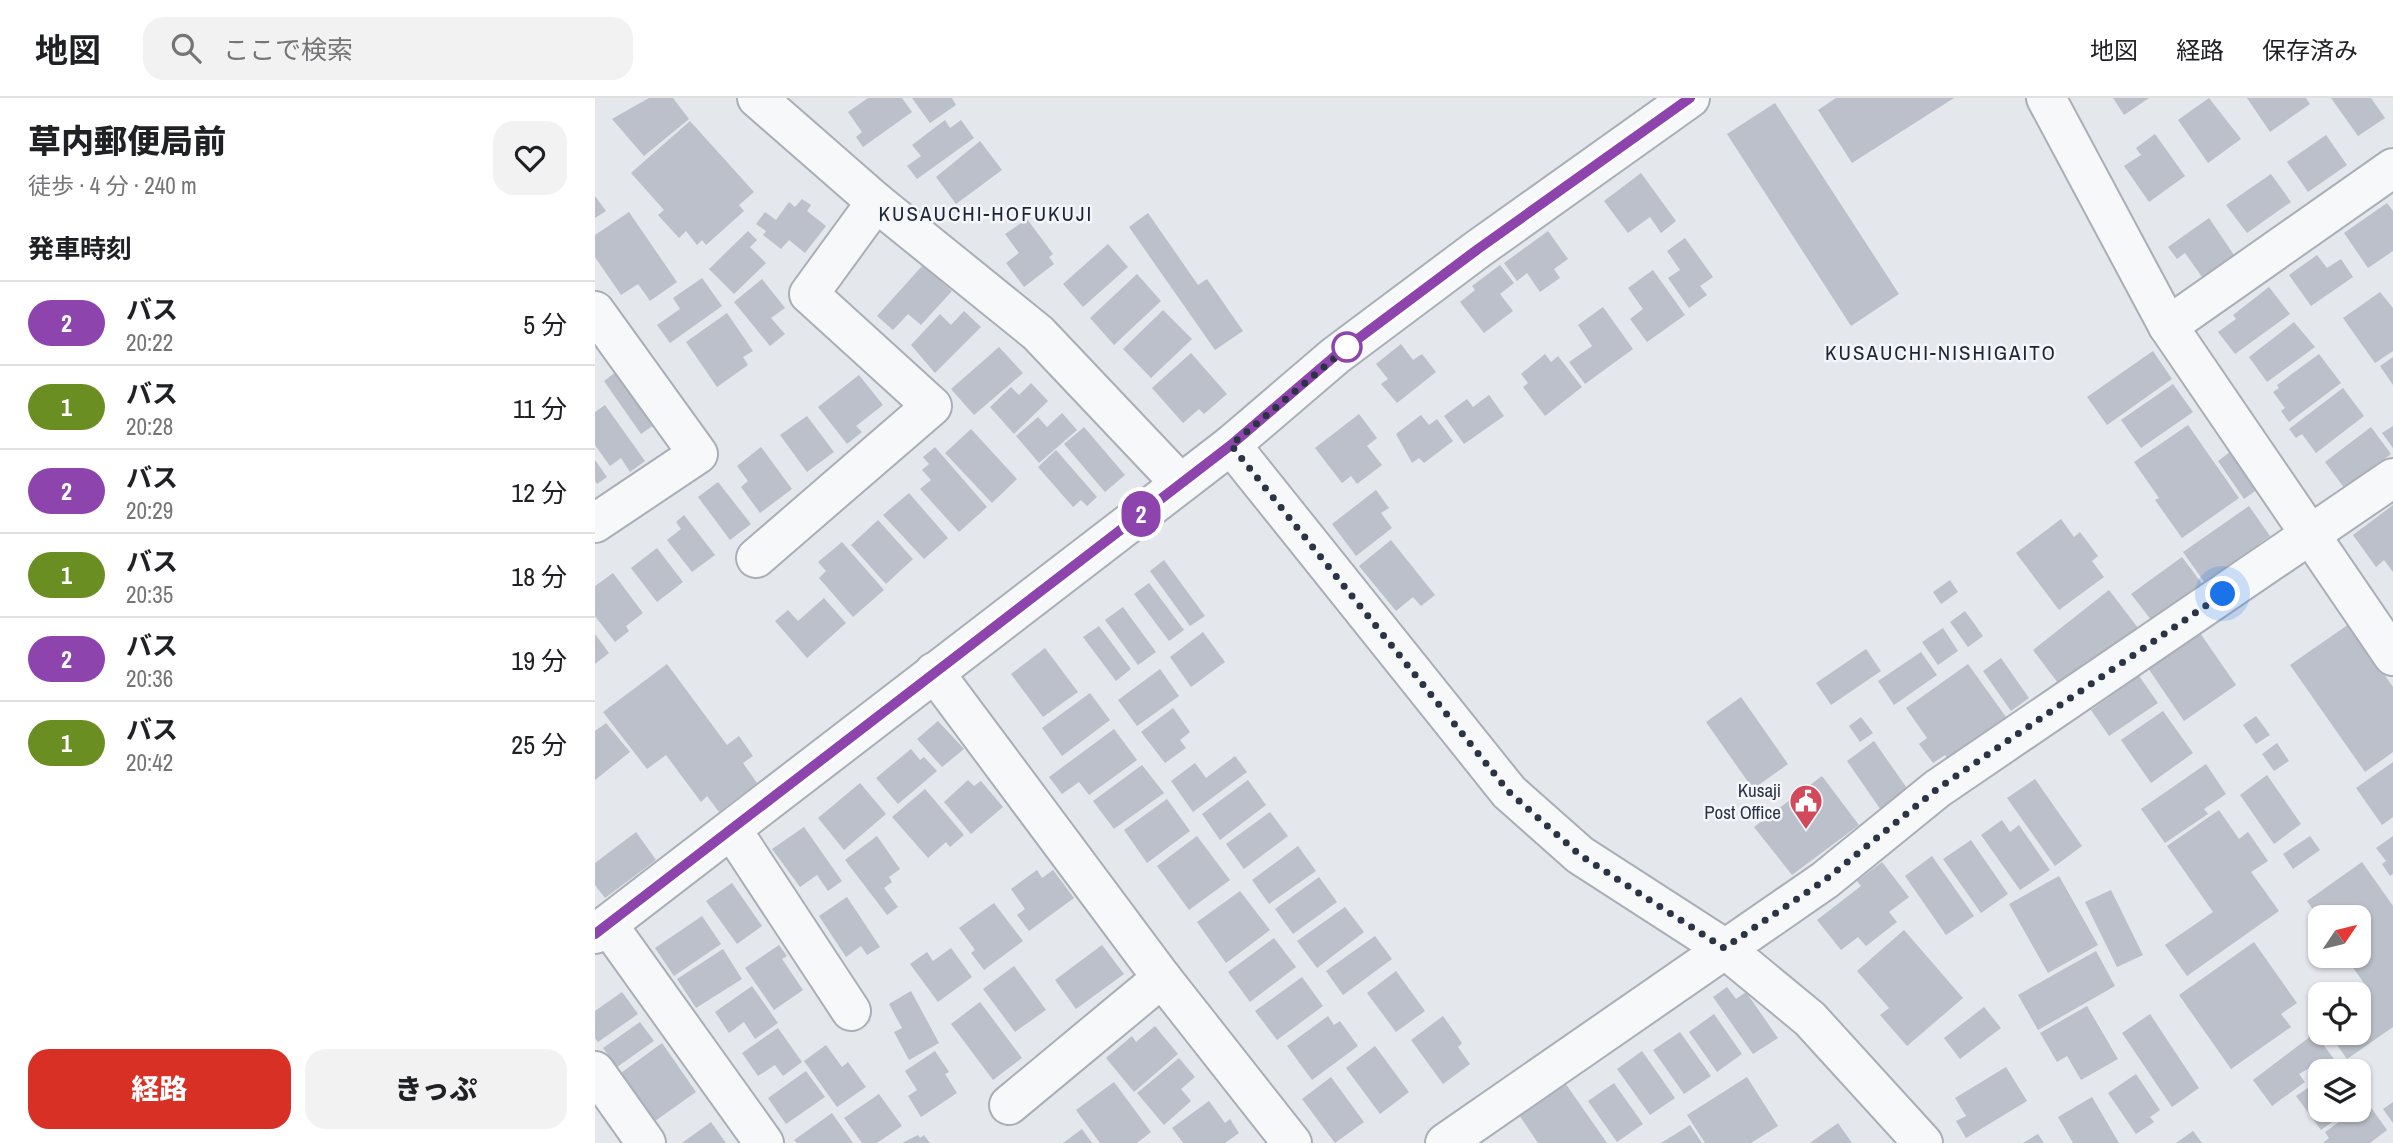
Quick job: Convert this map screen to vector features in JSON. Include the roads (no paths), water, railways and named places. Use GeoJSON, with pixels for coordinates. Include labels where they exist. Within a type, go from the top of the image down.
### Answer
{"type":"FeatureCollection","features":[{"type":"Feature","properties":{"kind":"street"},"geometry":{"type":"LineString","coordinates":[[757,98],[876,202],[1038,333],[1181,483]]}},
{"type":"Feature","properties":{"kind":"street"},"geometry":{"type":"LineString","coordinates":[[764,1143],[601,929],[1231,445],[1335,356],[1478,249],[1690,98]]}},
{"type":"Feature","properties":{"kind":"street"},"geometry":{"type":"LineString","coordinates":[[2046,98],[2168,326],[2393,656]]}},
{"type":"Feature","properties":{"kind":"street"},"geometry":{"type":"LineString","coordinates":[[2168,326],[2393,168]]}},
{"type":"Feature","properties":{"kind":"street"},"geometry":{"type":"LineString","coordinates":[[756,558],[932,406],[809,293],[876,202]]}},
{"type":"Feature","properties":{"kind":"street"},"geometry":{"type":"LineString","coordinates":[[595,311],[698,454],[595,523]]}},
{"type":"Feature","properties":{"kind":"street"},"geometry":{"type":"LineString","coordinates":[[1231,445],[1509,792],[1580,855],[1724,948],[1810,1019],[1923,1143]]}},
{"type":"Feature","properties":{"kind":"street"},"geometry":{"type":"LineString","coordinates":[[1445,1143],[1825,880],[1937,789],[2393,478]]}},
{"type":"Feature","properties":{"kind":"street"},"geometry":{"type":"LineString","coordinates":[[934,672],[1162,978],[1291,1143]]}},
{"type":"Feature","properties":{"kind":"street"},"geometry":{"type":"LineString","coordinates":[[732,830],[851,1011]]}},
{"type":"Feature","properties":{"kind":"street"},"geometry":{"type":"LineString","coordinates":[[1009,1105],[1162,978]]}},
{"type":"Feature","properties":{"kind":"street"},"geometry":{"type":"LineString","coordinates":[[595,1071],[646,1143]]}},
{"type":"Feature","properties":{"kind":"place","name":"Kusaji Post Office"},"geometry":{"type":"Point","coordinates":[1806,831]}},
{"type":"Feature","properties":{"kind":"district","name":"KUSAUCHI-HOFUKUJI"},"geometry":{"type":"Point","coordinates":[986,214]}},
{"type":"Feature","properties":{"kind":"district","name":"KUSAUCHI-NISHIGAITO"},"geometry":{"type":"Point","coordinates":[1941,353]}}]}
